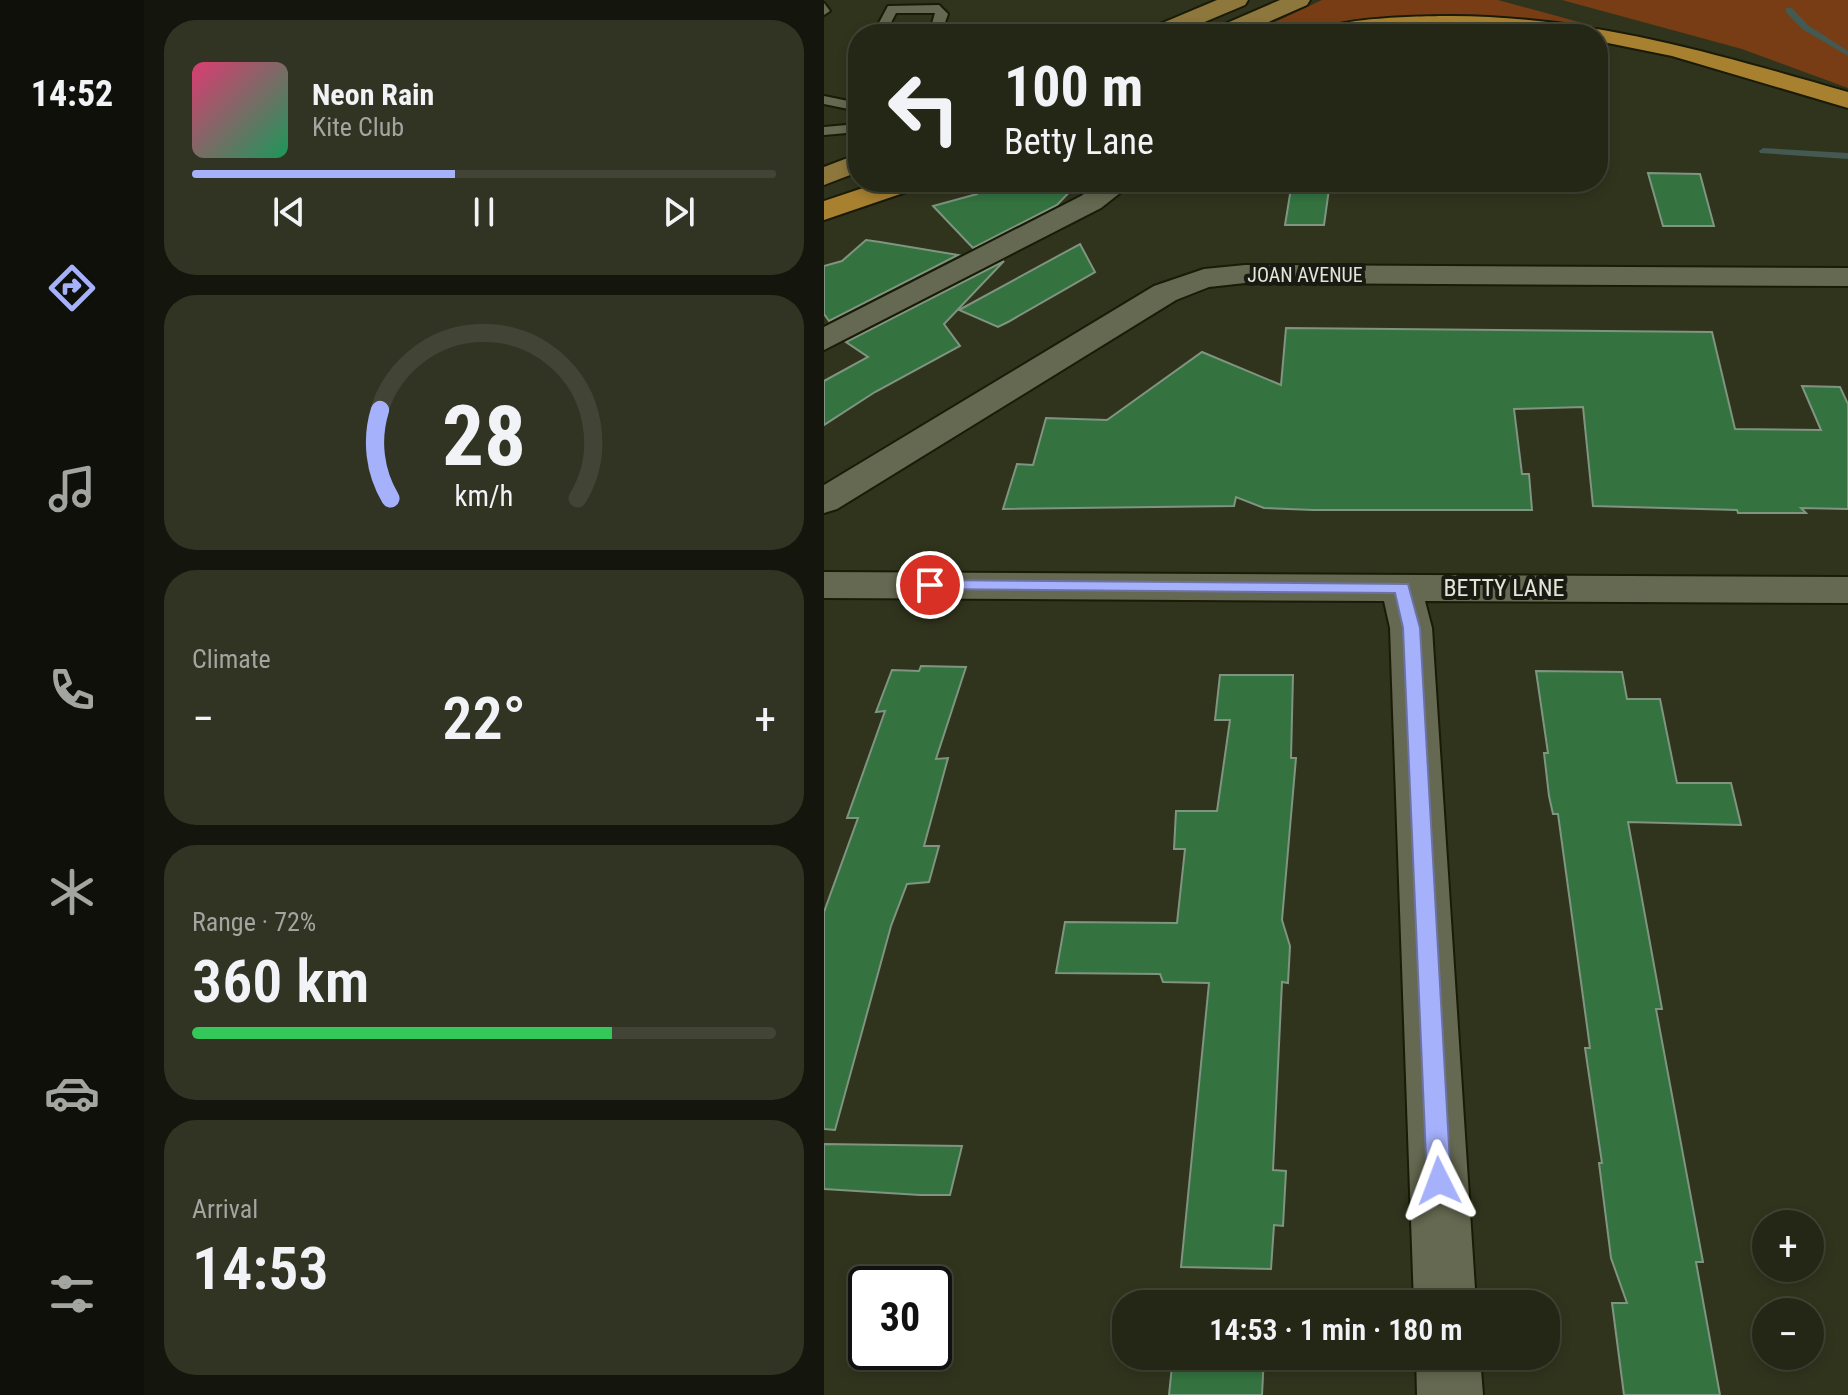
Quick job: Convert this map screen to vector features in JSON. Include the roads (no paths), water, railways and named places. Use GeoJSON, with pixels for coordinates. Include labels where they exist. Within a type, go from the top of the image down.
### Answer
{"type":"FeatureCollection","features":[{"type":"Feature","properties":{"kind":"highway"},"geometry":{"type":"LineString","coordinates":[[1558,4],[1763,64],[1817,91]]}},
{"type":"Feature","properties":{"kind":"highway"},"geometry":{"type":"LineString","coordinates":[[1436,24],[1491,24]]}},
{"type":"Feature","properties":{"kind":"highway"},"geometry":{"type":"LineString","coordinates":[[1608,37],[1655,45],[1848,100]]}},
{"type":"Feature","properties":{"kind":"highway"},"geometry":{"type":"LineString","coordinates":[[824,210],[878,192]]}},
{"type":"Feature","properties":{"kind":"main road"},"geometry":{"type":"LineString","coordinates":[[1180,24],[1237,0]]}},
{"type":"Feature","properties":{"kind":"main road"},"geometry":{"type":"LineString","coordinates":[[1244,24],[1299,0]]}},
{"type":"Feature","properties":{"kind":"main road"},"geometry":{"type":"LineString","coordinates":[[825,176],[848,166]]}},
{"type":"Feature","properties":{"kind":"main road"},"geometry":{"type":"LineString","coordinates":[[824,210],[863,192]]}},
{"type":"Feature","properties":{"kind":"street"},"geometry":{"type":"LineString","coordinates":[[824,340],[1106,192]]}},
{"type":"Feature","properties":{"kind":"street","name":"JOAN AVENUE"},"geometry":{"type":"LineString","coordinates":[[824,501],[1165,293],[1204,278],[1245,274],[1848,277]]}},
{"type":"Feature","properties":{"kind":"street","name":"BETTY LANE"},"geometry":{"type":"LineString","coordinates":[[824,585],[1848,590]]}},
{"type":"Feature","properties":{"kind":"street"},"geometry":{"type":"LineString","coordinates":[[1402,588],[1411,628],[1444,1290]]}},
{"type":"Feature","properties":{"kind":"street"},"geometry":{"type":"LineString","coordinates":[[1449,1370],[1450,1395]]}},
{"type":"Feature","properties":{"kind":"lane"},"geometry":{"type":"LineString","coordinates":[[884,24],[892,9],[902,6],[939,9],[942,14],[938,24]]}},
{"type":"Feature","properties":{"kind":"lane"},"geometry":{"type":"LineString","coordinates":[[824,100],[848,104]]}},
{"type":"Feature","properties":{"kind":"lane"},"geometry":{"type":"LineString","coordinates":[[824,131],[848,129]]}},
{"type":"Feature","properties":{"kind":"waterway"},"geometry":{"type":"LineString","coordinates":[[1789,10],[1805,27],[1848,54]]}},
{"type":"Feature","properties":{"kind":"waterway"},"geometry":{"type":"LineString","coordinates":[[1763,151],[1848,156]]}}]}
